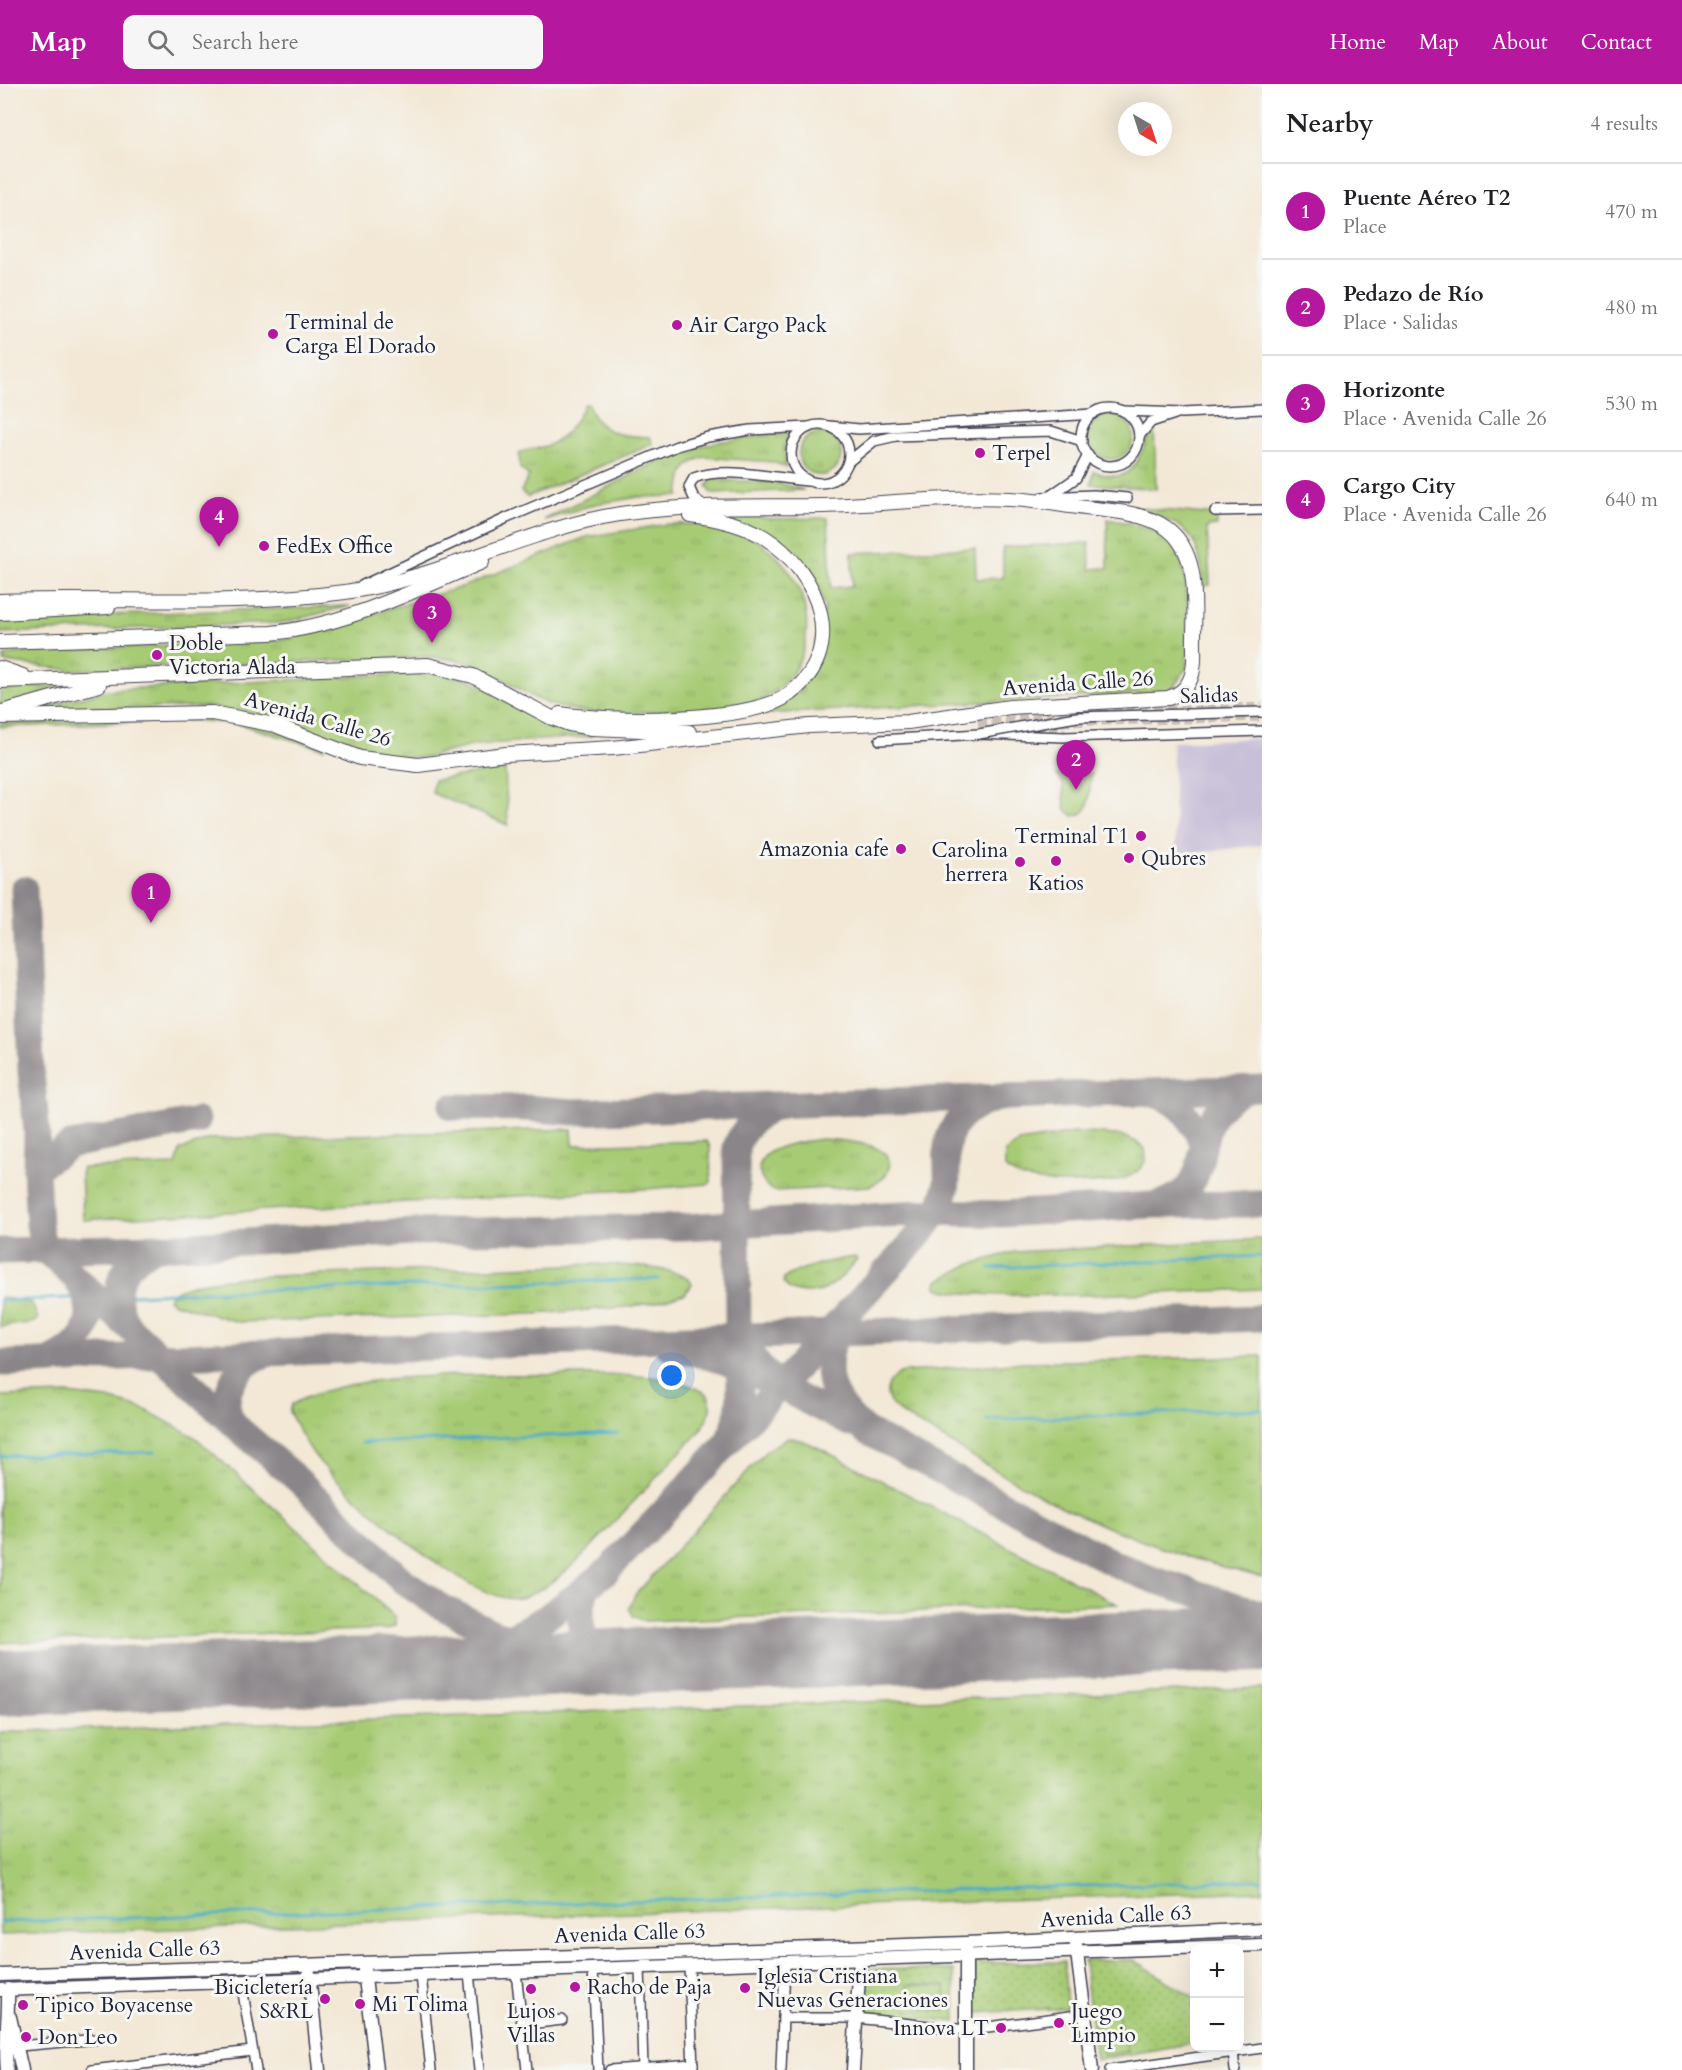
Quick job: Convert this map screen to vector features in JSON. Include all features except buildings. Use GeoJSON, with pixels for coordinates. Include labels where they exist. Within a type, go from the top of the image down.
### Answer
{"type":"FeatureCollection","features":[{"type":"Feature","properties":{"kind":"main road","name":"Avenida Calle 26"},"geometry":{"type":"LineString","coordinates":[[0,613],[191,600],[272,598],[350,591],[382,585],[608,516],[704,508],[1010,499],[1134,515],[1163,526],[1178,538],[1190,560],[1194,673],[1182,691],[1168,698],[1010,707],[908,722],[809,726],[613,748],[506,754],[452,762],[403,764],[360,758],[275,725],[212,713],[0,715]]}},
{"type":"Feature","properties":{"kind":"main road"},"geometry":{"type":"LineString","coordinates":[[534,709],[593,717],[736,713],[773,703],[788,696],[812,669],[822,636],[820,610],[809,584],[788,557],[764,537],[726,522],[704,517],[652,512]]}},
{"type":"Feature","properties":{"kind":"main road","name":"Avenida Calle 26"},"geometry":{"type":"LineString","coordinates":[[0,642],[271,633],[301,629],[369,609],[565,528]]}},
{"type":"Feature","properties":{"kind":"main road","name":"Avenida Calle 26"},"geometry":{"type":"LineString","coordinates":[[0,601],[103,598],[191,600]]}},
{"type":"Feature","properties":{"kind":"main road"},"geometry":{"type":"LineString","coordinates":[[0,652],[69,640]]}},
{"type":"Feature","properties":{"kind":"main road","name":"Avenida Calle 26"},"geometry":{"type":"LineString","coordinates":[[0,681],[428,665],[473,676],[534,709],[561,721],[583,727],[730,734]]}},
{"type":"Feature","properties":{"kind":"main road"},"geometry":{"type":"LineString","coordinates":[[0,668],[40,680]]}},
{"type":"Feature","properties":{"kind":"main road"},"geometry":{"type":"LineString","coordinates":[[0,715],[79,689],[149,677]]}},
{"type":"Feature","properties":{"kind":"main road","name":"Avenida Calle 63"},"geometry":{"type":"LineString","coordinates":[[0,1975],[966,1943],[1262,1929]]}},
{"type":"Feature","properties":{"kind":"main road"},"geometry":{"type":"LineString","coordinates":[[1075,1938],[1092,2070]]}},
{"type":"Feature","properties":{"kind":"main road"},"geometry":{"type":"LineString","coordinates":[[966,1943],[966,2070]]}},
{"type":"Feature","properties":{"kind":"main road","name":"Avenida Calle 63"},"geometry":{"type":"LineString","coordinates":[[4,1990],[1262,1945]]}},
{"type":"Feature","properties":{"kind":"main road"},"geometry":{"type":"LineString","coordinates":[[853,2070],[860,1960]]}},
{"type":"Feature","properties":{"kind":"main road"},"geometry":{"type":"LineString","coordinates":[[364,1962],[375,2070]]}},
{"type":"Feature","properties":{"kind":"main road"},"geometry":{"type":"LineString","coordinates":[[308,1964],[319,2070]]}},
{"type":"Feature","properties":{"kind":"main road"},"geometry":{"type":"LineString","coordinates":[[4,1990],[22,2070]]}},
{"type":"Feature","properties":{"kind":"main road"},"geometry":{"type":"LineString","coordinates":[[7,2070],[2,2051],[9,2013]]}},
{"type":"Feature","properties":{"kind":"street"},"geometry":{"type":"LineString","coordinates":[[808,482],[794,468],[791,449],[801,432],[809,427],[859,429],[1093,414],[1107,408],[1123,411],[1183,413],[1262,409]]}},
{"type":"Feature","properties":{"kind":"street"},"geometry":{"type":"LineString","coordinates":[[1123,411],[1134,421],[1139,436]]}},
{"type":"Feature","properties":{"kind":"street"},"geometry":{"type":"LineString","coordinates":[[1093,414],[1082,430],[1082,441],[1088,455],[1102,465],[1120,464],[1134,453],[1139,436],[1158,418],[1183,413]]}},
{"type":"Feature","properties":{"kind":"street"},"geometry":{"type":"LineString","coordinates":[[704,508],[693,496],[689,487],[694,478],[699,475],[733,474],[828,483],[844,471],[848,462],[848,444],[837,430],[829,426]]}},
{"type":"Feature","properties":{"kind":"street","name":"Avenida Calle 26"},"geometry":{"type":"LineString","coordinates":[[350,591],[507,518],[677,446],[708,436],[750,430],[809,427]]}},
{"type":"Feature","properties":{"kind":"street"},"geometry":{"type":"LineString","coordinates":[[848,462],[874,441],[896,435],[1051,431],[1082,441]]}},
{"type":"Feature","properties":{"kind":"street"},"geometry":{"type":"LineString","coordinates":[[1049,497],[1076,478],[1088,455]]}},
{"type":"Feature","properties":{"kind":"street"},"geometry":{"type":"LineString","coordinates":[[1010,499],[1094,495],[1127,498]]}},
{"type":"Feature","properties":{"kind":"street"},"geometry":{"type":"LineString","coordinates":[[1215,511],[1262,510]]}},
{"type":"Feature","properties":{"kind":"street","name":"Salidas"},"geometry":{"type":"LineString","coordinates":[[979,734],[1077,717],[1262,712]]}},
{"type":"Feature","properties":{"kind":"street","name":"Salidas"},"geometry":{"type":"LineString","coordinates":[[880,740],[979,734],[1064,737],[1262,731]]}},
{"type":"Feature","properties":{"kind":"street"},"geometry":{"type":"LineString","coordinates":[[781,2070],[785,1963]]}},
{"type":"Feature","properties":{"kind":"street"},"geometry":{"type":"LineString","coordinates":[[610,2070],[693,2067],[689,1966]]}},
{"type":"Feature","properties":{"kind":"street"},"geometry":{"type":"LineString","coordinates":[[640,1967],[643,2068]]}},
{"type":"Feature","properties":{"kind":"street"},"geometry":{"type":"LineString","coordinates":[[593,1969],[598,2070]]}},
{"type":"Feature","properties":{"kind":"street"},"geometry":{"type":"LineString","coordinates":[[516,1971],[527,2070]]}},
{"type":"Feature","properties":{"kind":"street"},"geometry":{"type":"LineString","coordinates":[[469,1973],[479,2070]]}},
{"type":"Feature","properties":{"kind":"street"},"geometry":{"type":"LineString","coordinates":[[421,1975],[431,2070]]}},
{"type":"Feature","properties":{"kind":"street"},"geometry":{"type":"LineString","coordinates":[[241,1981],[256,2070]]}},
{"type":"Feature","properties":{"kind":"street"},"geometry":{"type":"LineString","coordinates":[[783,2018],[856,2018],[966,2030],[1085,2014]]}},
{"type":"Feature","properties":{"kind":"street"},"geometry":{"type":"LineString","coordinates":[[521,2025],[562,2020]]}},
{"type":"Feature","properties":{"kind":"street"},"geometry":{"type":"LineString","coordinates":[[18,2046],[98,2039]]}},
{"type":"Feature","properties":{"kind":"street"},"geometry":{"type":"LineString","coordinates":[[1244,2050],[1262,2048]]}},
{"type":"Feature","properties":{"kind":"street"},"geometry":{"type":"LineString","coordinates":[[92,2070],[252,2051]]}},
{"type":"Feature","properties":{"kind":"street"},"geometry":{"type":"LineString","coordinates":[[1110,2070],[1233,2052],[1235,2070]]}},
{"type":"Feature","properties":{"kind":"shaded area"},"geometry":{"type":"Polygon","coordinates":[[[1262,738],[1262,845],[1176,855],[1172,742],[1262,738]]]}},
{"type":"Feature","properties":{"kind":"green space"},"geometry":{"type":"Polygon","coordinates":[[[584,404],[588,404],[592,414],[605,428],[630,436],[650,437],[653,444],[527,497],[521,491],[529,476],[520,468],[519,454],[556,441],[573,425],[584,404]]]}},
{"type":"Feature","properties":{"kind":"green space"},"geometry":{"type":"Polygon","coordinates":[[[1111,415],[1127,421],[1133,437],[1127,453],[1111,459],[1095,453],[1089,437],[1095,421],[1111,415]]]}},
{"type":"Feature","properties":{"kind":"green space"},"geometry":{"type":"Polygon","coordinates":[[[1154,426],[1156,489],[1091,484],[1094,471],[1109,476],[1120,476],[1128,472],[1140,456],[1154,426]]]}},
{"type":"Feature","properties":{"kind":"green space"},"geometry":{"type":"Polygon","coordinates":[[[791,432],[784,446],[786,467],[772,462],[704,457],[692,463],[684,471],[679,496],[639,497],[595,504],[544,520],[672,454],[717,442],[791,432]]]}},
{"type":"Feature","properties":{"kind":"green space"},"geometry":{"type":"Polygon","coordinates":[[[820,433],[828,434],[835,439],[840,446],[840,462],[835,469],[828,474],[820,475],[812,474],[805,469],[800,462],[799,454],[800,446],[805,439],[812,434],[820,433]]]}},
{"type":"Feature","properties":{"kind":"green space"},"geometry":{"type":"Polygon","coordinates":[[[712,480],[774,482],[804,490],[712,494],[707,486],[712,480]]]}},
{"type":"Feature","properties":{"kind":"green space"},"geometry":{"type":"Polygon","coordinates":[[[1129,507],[1217,515],[1217,526],[1207,527],[1210,585],[1203,586],[1197,550],[1192,539],[1184,530],[1175,523],[1129,507]]]}},
{"type":"Feature","properties":{"kind":"green space"},"geometry":{"type":"Polygon","coordinates":[[[706,509],[771,519],[828,518],[831,588],[852,586],[852,553],[975,548],[976,579],[1003,578],[1003,547],[1089,543],[1090,569],[1108,568],[1107,519],[1147,528],[1166,539],[1176,550],[1182,565],[1187,597],[1187,646],[1189,647],[1186,669],[1170,692],[763,714],[802,689],[825,607],[815,579],[793,553],[706,509]]]}},
{"type":"Feature","properties":{"kind":"green space"},"geometry":{"type":"Polygon","coordinates":[[[669,524],[697,524],[737,531],[761,543],[790,573],[802,596],[806,620],[805,644],[797,666],[782,685],[761,700],[722,710],[616,713],[582,711],[539,700],[476,665],[432,657],[71,670],[4,662],[4,656],[16,653],[289,639],[465,586],[586,537],[669,524]]]}},
{"type":"Feature","properties":{"kind":"green space"},"geometry":{"type":"Polygon","coordinates":[[[350,606],[281,623],[0,633],[0,619],[350,606]]]}},
{"type":"Feature","properties":{"kind":"green space"},"geometry":{"type":"Polygon","coordinates":[[[431,672],[466,678],[575,731],[593,736],[476,745],[428,757],[389,758],[351,747],[274,717],[210,707],[30,710],[108,690],[431,672]]]}},
{"type":"Feature","properties":{"kind":"green space"},"geometry":{"type":"Polygon","coordinates":[[[70,686],[0,707],[0,688],[70,686]]]}},
{"type":"Feature","properties":{"kind":"green space"},"geometry":{"type":"Polygon","coordinates":[[[192,716],[259,726],[325,746],[324,749],[238,724],[192,720],[0,727],[0,723],[192,716]]]}},
{"type":"Feature","properties":{"kind":"green space"},"geometry":{"type":"Polygon","coordinates":[[[505,769],[508,825],[432,793],[434,780],[505,769]]]}},
{"type":"Feature","properties":{"kind":"green space"},"geometry":{"type":"Polygon","coordinates":[[[1092,774],[1088,806],[1085,811],[1073,816],[1065,809],[1063,784],[1057,775],[1092,774]]]}},
{"type":"Feature","properties":{"kind":"green space"},"geometry":{"type":"Polygon","coordinates":[[[572,1129],[573,1145],[707,1141],[710,1147],[711,1182],[646,1189],[83,1220],[81,1168],[176,1165],[180,1150],[210,1139],[572,1129]]]}},
{"type":"Feature","properties":{"kind":"green space"},"geometry":{"type":"Polygon","coordinates":[[[1073,1133],[1121,1136],[1130,1139],[1145,1149],[1146,1160],[1129,1177],[1113,1181],[1081,1183],[1028,1179],[1005,1168],[1005,1152],[1020,1142],[1073,1133]]]}},
{"type":"Feature","properties":{"kind":"green space"},"geometry":{"type":"Polygon","coordinates":[[[822,1139],[864,1144],[875,1148],[889,1159],[888,1172],[881,1180],[869,1186],[775,1191],[762,1180],[760,1165],[764,1157],[772,1151],[804,1141],[822,1139]]]}},
{"type":"Feature","properties":{"kind":"green space"},"geometry":{"type":"Polygon","coordinates":[[[1262,1239],[1262,1289],[989,1295],[954,1292],[936,1287],[938,1281],[968,1265],[1014,1252],[1262,1239]]]}},
{"type":"Feature","properties":{"kind":"green space"},"geometry":{"type":"Polygon","coordinates":[[[855,1257],[857,1260],[845,1274],[824,1290],[798,1292],[789,1289],[783,1282],[784,1278],[809,1267],[855,1257]]]}},
{"type":"Feature","properties":{"kind":"green space"},"geometry":{"type":"Polygon","coordinates":[[[594,1264],[663,1270],[677,1273],[687,1278],[692,1284],[684,1294],[657,1302],[627,1307],[535,1314],[238,1322],[174,1303],[168,1299],[172,1293],[191,1285],[245,1277],[594,1264]]]}},
{"type":"Feature","properties":{"kind":"green space"},"geometry":{"type":"Polygon","coordinates":[[[0,1297],[32,1303],[38,1319],[35,1322],[0,1327],[0,1297]]]}},
{"type":"Feature","properties":{"kind":"green space"},"geometry":{"type":"Polygon","coordinates":[[[1262,1356],[1262,1577],[1161,1548],[1064,1508],[1003,1475],[905,1416],[893,1406],[887,1393],[889,1382],[900,1373],[907,1372],[1023,1362],[1262,1356]]]}},
{"type":"Feature","properties":{"kind":"green space"},"geometry":{"type":"Polygon","coordinates":[[[478,1375],[650,1377],[680,1382],[707,1394],[710,1403],[709,1413],[699,1432],[588,1550],[552,1582],[524,1597],[504,1597],[477,1587],[416,1548],[358,1500],[315,1457],[289,1412],[291,1405],[320,1393],[354,1384],[394,1379],[478,1375]]]}},
{"type":"Feature","properties":{"kind":"green space"},"geometry":{"type":"Polygon","coordinates":[[[69,1394],[108,1399],[144,1409],[195,1437],[395,1617],[395,1626],[387,1629],[0,1643],[0,1396],[69,1394]]]}},
{"type":"Feature","properties":{"kind":"green space"},"geometry":{"type":"Polygon","coordinates":[[[788,1437],[804,1441],[823,1450],[1117,1604],[645,1621],[634,1617],[629,1608],[635,1595],[766,1451],[788,1437]]]}},
{"type":"Feature","properties":{"kind":"green space"},"geometry":{"type":"Polygon","coordinates":[[[1262,1688],[1262,1891],[0,1935],[0,1732],[1262,1688]]]}},
{"type":"Feature","properties":{"kind":"green space"},"geometry":{"type":"Polygon","coordinates":[[[1134,1960],[1190,1995],[1190,2044],[1096,2060],[1084,1961],[1134,1960]]]}},
{"type":"Feature","properties":{"kind":"green space"},"geometry":{"type":"Polygon","coordinates":[[[1064,1962],[1067,2008],[975,2013],[975,1963],[1064,1962]]]}},
{"type":"Feature","properties":{"kind":"green space"},"geometry":{"type":"Polygon","coordinates":[[[868,1969],[954,1970],[956,2022],[863,2011],[868,1969]]]}},
{"type":"Feature","properties":{"kind":"green space"},"geometry":{"type":"Polygon","coordinates":[[[907,1985],[945,1986],[945,2011],[906,2010],[907,1985]]]}},
{"type":"Feature","properties":{"kind":"green space"},"geometry":{"type":"Polygon","coordinates":[[[1117,2009],[1127,2051],[1104,2056],[1095,2014],[1117,2009]]]}},
{"type":"Feature","properties":{"kind":"waterway"},"geometry":{"type":"LineString","coordinates":[[990,1268],[1262,1256]]}},
{"type":"Feature","properties":{"kind":"waterway"},"geometry":{"type":"LineString","coordinates":[[0,1301],[176,1293],[658,1279]]}},
{"type":"Feature","properties":{"kind":"waterway"},"geometry":{"type":"LineString","coordinates":[[986,1420],[1262,1409]]}},
{"type":"Feature","properties":{"kind":"waterway"},"geometry":{"type":"LineString","coordinates":[[362,1443],[618,1433]]}},
{"type":"Feature","properties":{"kind":"waterway"},"geometry":{"type":"LineString","coordinates":[[0,1456],[155,1452]]}},
{"type":"Feature","properties":{"kind":"waterway"},"geometry":{"type":"LineString","coordinates":[[0,1922],[1262,1880]]}},
{"type":"Feature","properties":{"kind":"taxiway"},"geometry":{"type":"LineString","coordinates":[[24,889],[31,1072],[37,1132],[39,1226],[44,1249],[241,1431],[298,1480],[403,1581],[438,1605],[494,1633],[598,1662]]}},
{"type":"Feature","properties":{"kind":"taxiway"},"geometry":{"type":"LineString","coordinates":[[452,1107],[525,1108],[573,1112],[1262,1088]]}},
{"type":"Feature","properties":{"kind":"taxiway"},"geometry":{"type":"LineString","coordinates":[[1158,1204],[1179,1195],[1192,1183],[1213,1118],[1225,1102],[1247,1089]]}},
{"type":"Feature","properties":{"kind":"taxiway"},"geometry":{"type":"LineString","coordinates":[[1150,1093],[1168,1100],[1182,1110],[1202,1140]]}},
{"type":"Feature","properties":{"kind":"taxiway"},"geometry":{"type":"LineString","coordinates":[[386,1670],[443,1658],[508,1638],[544,1619],[607,1571],[922,1232],[936,1212],[946,1188],[947,1146],[954,1127],[974,1108],[1002,1097]]}},
{"type":"Feature","properties":{"kind":"taxiway"},"geometry":{"type":"LineString","coordinates":[[779,1106],[753,1122],[743,1133],[736,1147],[738,1323],[745,1344],[767,1375],[798,1396],[851,1424]]}},
{"type":"Feature","properties":{"kind":"taxiway"},"geometry":{"type":"LineString","coordinates":[[36,1169],[70,1145],[197,1121]]}},
{"type":"Feature","properties":{"kind":"taxiway"},"geometry":{"type":"LineString","coordinates":[[0,1251],[157,1247],[414,1232],[685,1227],[936,1212],[1001,1214],[1152,1205],[1262,1204]]}},
{"type":"Feature","properties":{"kind":"taxiway"},"geometry":{"type":"LineString","coordinates":[[127,1325],[118,1300],[121,1279],[134,1262],[157,1247]]}},
{"type":"Feature","properties":{"kind":"taxiway"},"geometry":{"type":"LineString","coordinates":[[49,1361],[72,1347],[85,1330],[89,1308],[79,1284]]}},
{"type":"Feature","properties":{"kind":"taxiway"},"geometry":{"type":"LineString","coordinates":[[0,1363],[133,1356],[1262,1318]]}},
{"type":"Feature","properties":{"kind":"taxiway"},"geometry":{"type":"LineString","coordinates":[[836,1331],[829,1362],[832,1387],[844,1409],[866,1431],[1115,1564],[1154,1580],[1262,1614]]}},
{"type":"Feature","properties":{"kind":"taxiway"},"geometry":{"type":"LineString","coordinates":[[668,1346],[724,1361],[768,1380]]}},
{"type":"Feature","properties":{"kind":"taxiway"},"geometry":{"type":"LineString","coordinates":[[730,1436],[739,1405],[739,1350]]}},
{"type":"Feature","properties":{"kind":"taxiway"},"geometry":{"type":"LineString","coordinates":[[238,1428],[227,1406],[231,1384],[246,1365],[267,1354]]}},
{"type":"Feature","properties":{"kind":"taxiway"},"geometry":{"type":"LineString","coordinates":[[586,1588],[581,1611],[584,1634],[587,1641],[611,1662]]}},
{"type":"Feature","properties":{"kind":"runway"},"geometry":{"type":"LineString","coordinates":[[0,1683],[1262,1639]]}},
{"type":"Feature","properties":{"kind":"tunnel"},"geometry":{"type":"LineString","coordinates":[[978,723],[1068,712],[1262,707]]}},
{"type":"Feature","properties":{"kind":"tunnel"},"geometry":{"type":"LineString","coordinates":[[1061,722],[1262,717]]}},
{"type":"Feature","properties":{"kind":"tunnel"},"geometry":{"type":"LineString","coordinates":[[1022,728],[1065,733]]}},
{"type":"Feature","properties":{"kind":"place","name":"Air Cargo Pack"},"geometry":{"type":"Point","coordinates":[677,325]}},
{"type":"Feature","properties":{"kind":"place","name":"Terminal de Carga El Dorado"},"geometry":{"type":"Point","coordinates":[273,334]}},
{"type":"Feature","properties":{"kind":"place","name":"Terpel"},"geometry":{"type":"Point","coordinates":[980,453]}},
{"type":"Feature","properties":{"kind":"place","name":"FedEx Office"},"geometry":{"type":"Point","coordinates":[264,546]}},
{"type":"Feature","properties":{"kind":"place","name":"Cargo City"},"geometry":{"type":"Point","coordinates":[219,547]}},
{"type":"Feature","properties":{"kind":"place","name":"Horizonte"},"geometry":{"type":"Point","coordinates":[432,643]}},
{"type":"Feature","properties":{"kind":"place","name":"Doble Victoria Alada"},"geometry":{"type":"Point","coordinates":[157,655]}},
{"type":"Feature","properties":{"kind":"place","name":"Pedazo de Río"},"geometry":{"type":"Point","coordinates":[1076,790]}},
{"type":"Feature","properties":{"kind":"place","name":"Terminal T1"},"geometry":{"type":"Point","coordinates":[1141,836]}},
{"type":"Feature","properties":{"kind":"place","name":"Amazonia cafe"},"geometry":{"type":"Point","coordinates":[901,849]}},
{"type":"Feature","properties":{"kind":"place","name":"Qubres"},"geometry":{"type":"Point","coordinates":[1129,858]}},
{"type":"Feature","properties":{"kind":"place","name":"Katios"},"geometry":{"type":"Point","coordinates":[1056,861]}},
{"type":"Feature","properties":{"kind":"place","name":"Carolina herrera"},"geometry":{"type":"Point","coordinates":[1020,862]}},
{"type":"Feature","properties":{"kind":"place","name":"Puente Aéreo T2"},"geometry":{"type":"Point","coordinates":[151,923]}},
{"type":"Feature","properties":{"kind":"place","name":"Racho de Paja"},"geometry":{"type":"Point","coordinates":[575,1987]}},
{"type":"Feature","properties":{"kind":"place","name":"Iglesia Cristiana Nuevas Generaciones"},"geometry":{"type":"Point","coordinates":[745,1988]}},
{"type":"Feature","properties":{"kind":"place","name":"Lujos Villas"},"geometry":{"type":"Point","coordinates":[531,1989]}},
{"type":"Feature","properties":{"kind":"place","name":"Bicicletería S&RL"},"geometry":{"type":"Point","coordinates":[325,1999]}},
{"type":"Feature","properties":{"kind":"place","name":"Mi Tolima"},"geometry":{"type":"Point","coordinates":[360,2004]}},
{"type":"Feature","properties":{"kind":"place","name":"Tipico Boyacense"},"geometry":{"type":"Point","coordinates":[23,2005]}},
{"type":"Feature","properties":{"kind":"place","name":"Juego Limpio"},"geometry":{"type":"Point","coordinates":[1059,2023]}},
{"type":"Feature","properties":{"kind":"place","name":"Innova LT"},"geometry":{"type":"Point","coordinates":[1001,2028]}},
{"type":"Feature","properties":{"kind":"place","name":"Don Leo"},"geometry":{"type":"Point","coordinates":[26,2037]}}]}
